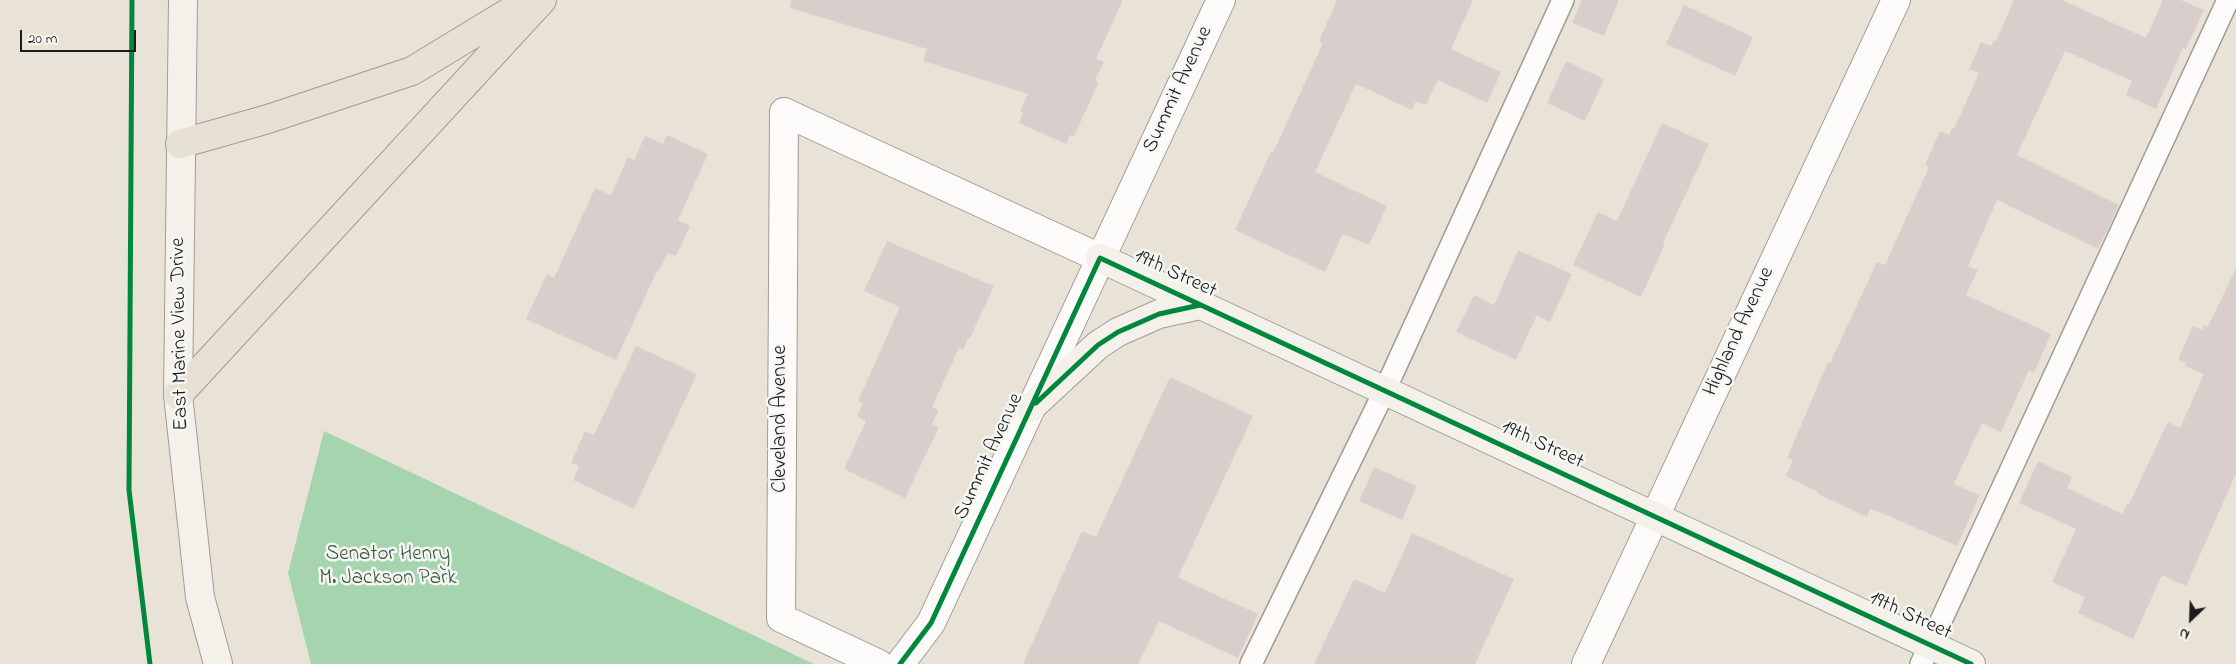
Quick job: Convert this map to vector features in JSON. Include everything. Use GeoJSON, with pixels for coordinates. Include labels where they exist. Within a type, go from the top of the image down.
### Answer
{"type":"FeatureCollection","features":[{"type":"Feature","properties":{"kind":"highway"},"geometry":{"type":"LineString","coordinates":[[180,144],[268,119],[412,71],[529,0]]}},
{"type":"Feature","properties":{"kind":"highway"},"geometry":{"type":"LineString","coordinates":[[178,395],[542,0]]}},
{"type":"Feature","properties":{"kind":"street","name":"East Marine View Drive"},"geometry":{"type":"LineString","coordinates":[[183,0],[178,395],[200,597],[218,664]]}},
{"type":"Feature","properties":{"kind":"street","name":"Highland Avenue"},"geometry":{"type":"LineString","coordinates":[[1586,664],[1896,0]]}},
{"type":"Feature","properties":{"kind":"street","name":"Summit Avenue"},"geometry":{"type":"LineString","coordinates":[[900,664],[931,623],[1100,258],[1215,2]]}},
{"type":"Feature","properties":{"kind":"street","name":"19th Street"},"geometry":{"type":"LineString","coordinates":[[784,112],[1654,516],[1926,654],[1971,664]]}},
{"type":"Feature","properties":{"kind":"street","name":"Cleveland Avenue"},"geometry":{"type":"LineString","coordinates":[[784,112],[781,618],[879,664]]}},
{"type":"Feature","properties":{"kind":"street"},"geometry":{"type":"LineString","coordinates":[[1030,408],[1098,345],[1118,332],[1159,314],[1200,305]]}},
{"type":"Feature","properties":{"kind":"lane"},"geometry":{"type":"LineString","coordinates":[[1251,664],[1385,390],[1563,0]]}},
{"type":"Feature","properties":{"kind":"lane"},"geometry":{"type":"LineString","coordinates":[[1926,654],[2228,0]]}},
{"type":"Feature","properties":{"kind":"green space","name":"Senator Henry M. Jackson Park"},"geometry":{"type":"Polygon","coordinates":[[[324,431],[814,664],[311,664],[288,573],[324,431]]]}},
{"type":"Feature","properties":{"kind":"building"},"geometry":{"type":"Polygon","coordinates":[[[791,0],[1123,0],[1096,59],[1104,62],[1095,80],[1099,82],[1074,136],[1070,135],[1066,144],[1019,123],[1023,112],[1020,111],[1028,94],[923,61],[927,49],[790,8],[791,0]]]}},
{"type":"Feature","properties":{"kind":"building"},"geometry":{"type":"Polygon","coordinates":[[[1337,0],[1473,0],[1451,49],[1501,72],[1487,103],[1438,80],[1426,105],[1416,101],[1412,110],[1356,84],[1315,172],[1387,206],[1369,245],[1343,234],[1325,272],[1235,230],[1271,152],[1273,153],[1323,43],[1319,41],[1337,0]]]}},
{"type":"Feature","properties":{"kind":"building"},"geometry":{"type":"Polygon","coordinates":[[[1582,0],[1619,0],[1604,36],[1572,23],[1582,0]]]}},
{"type":"Feature","properties":{"kind":"building"},"geometry":{"type":"Polygon","coordinates":[[[2014,0],[2062,0],[2146,38],[2163,0],[2181,0],[2204,10],[2186,49],[2183,48],[2156,109],[2126,95],[2132,81],[2065,51],[2017,155],[2119,205],[2098,249],[1997,200],[1968,266],[1978,270],[1966,295],[2051,334],[2034,373],[2029,370],[2001,432],[1982,423],[1954,484],[1980,495],[1957,546],[1875,510],[1870,509],[1867,517],[1818,494],[1818,492],[1786,476],[1793,460],[1787,458],[1828,362],[1830,363],[1877,262],[1885,265],[1929,167],[1925,165],[1940,131],[1949,135],[1952,128],[1954,129],[1979,73],[1969,69],[1981,42],[1991,46],[1994,40],[1996,41],[2014,0]]]}},
{"type":"Feature","properties":{"kind":"building"},"geometry":{"type":"Polygon","coordinates":[[[1684,5],[1753,37],[1735,76],[1666,44],[1684,5]]]}},
{"type":"Feature","properties":{"kind":"building"},"geometry":{"type":"Polygon","coordinates":[[[1566,61],[1604,79],[1585,121],[1547,103],[1566,61]]]}},
{"type":"Feature","properties":{"kind":"building"},"geometry":{"type":"Polygon","coordinates":[[[1662,123],[1709,144],[1663,243],[1665,244],[1641,297],[1573,265],[1598,212],[1617,221],[1662,123]]]}},
{"type":"Feature","properties":{"kind":"building"},"geometry":{"type":"Polygon","coordinates":[[[667,135],[708,154],[678,220],[690,226],[676,256],[668,253],[657,271],[616,360],[526,319],[547,274],[554,278],[595,188],[611,195],[628,157],[634,160],[645,136],[663,144],[667,135]]]}},
{"type":"Feature","properties":{"kind":"building"},"geometry":{"type":"Polygon","coordinates":[[[887,241],[994,286],[970,338],[968,338],[963,350],[959,348],[932,407],[939,410],[932,424],[939,427],[905,498],[844,469],[866,421],[857,416],[863,403],[858,401],[900,307],[864,291],[887,241]]]}},
{"type":"Feature","properties":{"kind":"building"},"geometry":{"type":"Polygon","coordinates":[[[1518,250],[1572,274],[1550,322],[1537,315],[1516,360],[1456,332],[1474,295],[1494,305],[1518,250]]]}},
{"type":"Feature","properties":{"kind":"building"},"geometry":{"type":"Polygon","coordinates":[[[2236,268],[2236,474],[2186,586],[2162,575],[2133,639],[2078,613],[2085,597],[2052,582],[2076,529],[2019,503],[2038,461],[2072,477],[2067,488],[2122,514],[2127,503],[2129,504],[2168,422],[2180,428],[2204,374],[2185,366],[2186,363],[2178,359],[2193,326],[2202,330],[2204,325],[2208,327],[2236,268]]]}},
{"type":"Feature","properties":{"kind":"building"},"geometry":{"type":"Polygon","coordinates":[[[636,346],[697,374],[634,509],[573,480],[579,466],[571,463],[585,431],[594,435],[636,346]]]}},
{"type":"Feature","properties":{"kind":"building"},"geometry":{"type":"Polygon","coordinates":[[[1170,377],[1253,416],[1179,575],[1179,578],[1258,614],[1238,658],[1159,621],[1138,664],[1023,664],[1082,531],[1096,537],[1170,377]]]}},
{"type":"Feature","properties":{"kind":"building"},"geometry":{"type":"Polygon","coordinates":[[[1374,467],[1417,486],[1402,520],[1359,501],[1374,467]]]}},
{"type":"Feature","properties":{"kind":"building"},"geometry":{"type":"Polygon","coordinates":[[[1412,533],[1514,579],[1475,664],[1314,664],[1354,579],[1385,593],[1412,533]]]}},
{"type":"Feature","properties":{"kind":"cycle path"},"geometry":{"type":"LineString","coordinates":[[132,0],[129,490],[150,664]]}},
{"type":"Feature","properties":{"kind":"cycle path"},"geometry":{"type":"LineString","coordinates":[[900,664],[931,623],[1100,258],[1971,664]]}},
{"type":"Feature","properties":{"kind":"cycle path"},"geometry":{"type":"LineString","coordinates":[[1036,403],[1098,345],[1118,332],[1159,314],[1200,305]]}}]}
